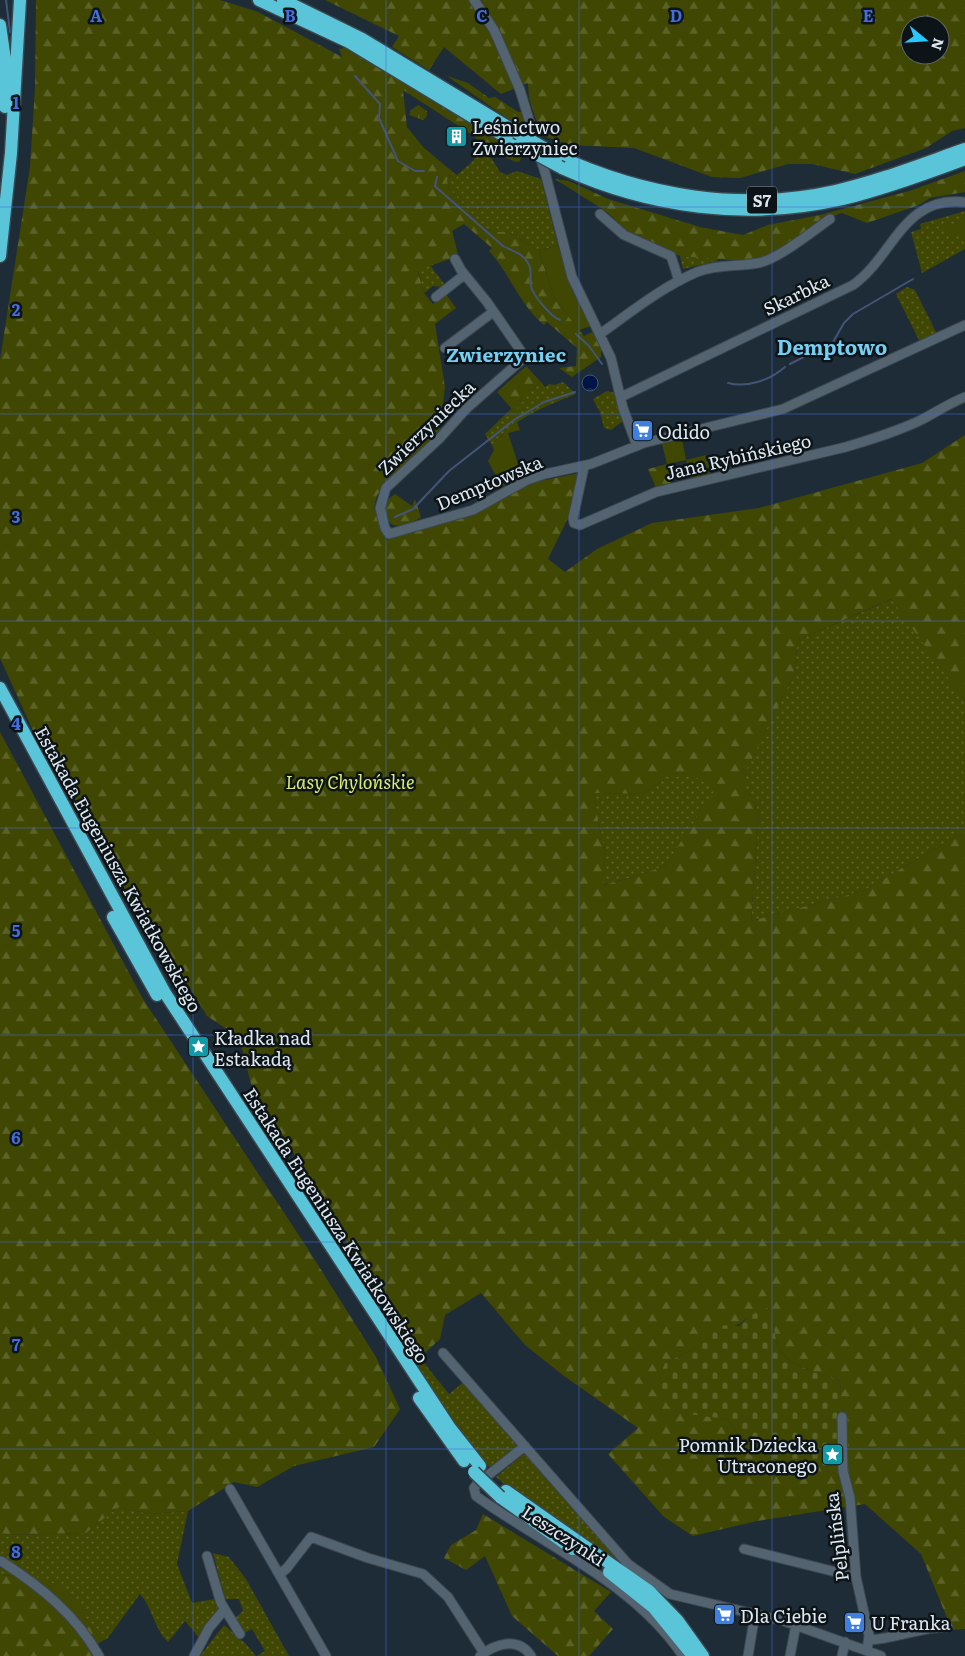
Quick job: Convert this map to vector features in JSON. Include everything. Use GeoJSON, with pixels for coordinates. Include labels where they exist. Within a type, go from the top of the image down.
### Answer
{"type":"FeatureCollection","features":[{"type":"Feature","properties":{"kind":"highway"},"geometry":{"type":"LineString","coordinates":[[0,256],[11,153],[20,0]]}},
{"type":"Feature","properties":{"kind":"highway","name":"S7"},"geometry":{"type":"LineString","coordinates":[[259,0],[349,42],[599,184],[648,198],[703,208],[760,210],[843,199],[965,159]]}},
{"type":"Feature","properties":{"kind":"highway","name":"S7"},"geometry":{"type":"LineString","coordinates":[[283,0],[362,39],[518,139]]}},
{"type":"Feature","properties":{"kind":"highway"},"geometry":{"type":"LineString","coordinates":[[0,26],[6,68],[0,179]]}},
{"type":"Feature","properties":{"kind":"highway","name":"S7"},"geometry":{"type":"LineString","coordinates":[[560,162],[661,191],[720,200],[760,200],[812,195],[851,187],[965,149]]}},
{"type":"Feature","properties":{"kind":"highway","name":"Estakada Eugeniusza Kwiatkowskiego"},"geometry":{"type":"LineString","coordinates":[[0,688],[114,910]]}},
{"type":"Feature","properties":{"kind":"highway","name":"Estakada Eugeniusza Kwiatkowskiego"},"geometry":{"type":"LineString","coordinates":[[0,706],[114,910],[234,1108],[450,1428],[503,1494],[643,1597],[674,1630],[693,1656]]}},
{"type":"Feature","properties":{"kind":"highway","name":"Estakada Eugeniusza Kwiatkowskiego"},"geometry":{"type":"LineString","coordinates":[[503,1494],[649,1591],[678,1622],[704,1656]]}},
{"type":"Feature","properties":{"kind":"street"},"geometry":{"type":"LineString","coordinates":[[474,0],[494,30],[514,76],[546,176],[572,277],[610,358],[637,446]]}},
{"type":"Feature","properties":{"kind":"street","name":"Skarbka"},"geometry":{"type":"LineString","coordinates":[[621,397],[853,285],[873,268],[906,222],[918,212],[939,203],[965,202]]}},
{"type":"Feature","properties":{"kind":"street"},"geometry":{"type":"LineString","coordinates":[[600,214],[624,235],[671,256],[679,281]]}},
{"type":"Feature","properties":{"kind":"street"},"geometry":{"type":"LineString","coordinates":[[600,334],[652,297],[679,281],[720,265],[756,264],[770,258],[830,219]]}},
{"type":"Feature","properties":{"kind":"street"},"geometry":{"type":"LineString","coordinates":[[457,261],[464,266],[491,299],[524,349],[525,357],[464,275],[457,261]]}},
{"type":"Feature","properties":{"kind":"street"},"geometry":{"type":"LineString","coordinates":[[436,297],[464,275]]}},
{"type":"Feature","properties":{"kind":"street"},"geometry":{"type":"LineString","coordinates":[[445,348],[493,312]]}},
{"type":"Feature","properties":{"kind":"street","name":"Demptowska"},"geometry":{"type":"LineString","coordinates":[[390,534],[473,510],[519,484],[545,474],[584,466],[637,446],[784,410],[965,326]]}},
{"type":"Feature","properties":{"kind":"street","name":"Zwierzyniecka"},"geometry":{"type":"LineString","coordinates":[[390,534],[385,528],[380,508],[386,488],[439,439],[467,408],[525,357]]}},
{"type":"Feature","properties":{"kind":"street","name":"Jana Rybińskiego"},"geometry":{"type":"LineString","coordinates":[[584,466],[572,518],[574,523],[580,525],[656,492],[846,447],[874,438],[923,419],[946,405],[965,397]]}},
{"type":"Feature","properties":{"kind":"street","name":"Leszczynki"},"geometry":{"type":"LineString","coordinates":[[443,1352],[628,1564],[665,1591],[755,1614]]}},
{"type":"Feature","properties":{"kind":"street","name":"Pelplińska"},"geometry":{"type":"LineString","coordinates":[[842,1417],[843,1471],[850,1498],[856,1577],[870,1640],[867,1651]]}},
{"type":"Feature","properties":{"kind":"street","name":"Leszczynki"},"geometry":{"type":"LineString","coordinates":[[525,1446],[477,1484],[474,1488],[476,1496],[630,1598],[655,1620],[683,1656]]}},
{"type":"Feature","properties":{"kind":"street"},"geometry":{"type":"LineString","coordinates":[[230,1489],[326,1656]]}},
{"type":"Feature","properties":{"kind":"street"},"geometry":{"type":"LineString","coordinates":[[280,1574],[311,1537],[368,1558],[413,1570],[430,1579],[448,1597],[482,1654],[496,1645],[510,1643],[530,1654]]}},
{"type":"Feature","properties":{"kind":"street"},"geometry":{"type":"LineString","coordinates":[[744,1548],[856,1577]]}},
{"type":"Feature","properties":{"kind":"street"},"geometry":{"type":"LineString","coordinates":[[207,1556],[224,1610],[240,1634]]}},
{"type":"Feature","properties":{"kind":"street"},"geometry":{"type":"LineString","coordinates":[[1,1561],[35,1583],[62,1608],[99,1656]]}},
{"type":"Feature","properties":{"kind":"street"},"geometry":{"type":"LineString","coordinates":[[194,1656],[218,1614],[224,1610]]}},
{"type":"Feature","properties":{"kind":"street"},"geometry":{"type":"LineString","coordinates":[[748,1656],[755,1614],[796,1625],[881,1656]]}},
{"type":"Feature","properties":{"kind":"street"},"geometry":{"type":"LineString","coordinates":[[790,1656],[796,1625]]}},
{"type":"Feature","properties":{"kind":"street"},"geometry":{"type":"LineString","coordinates":[[870,1640],[898,1637],[926,1628],[948,1627]]}},
{"type":"Feature","properties":{"kind":"street"},"geometry":{"type":"LineString","coordinates":[[842,1656],[845,1642]]}},
{"type":"Feature","properties":{"kind":"green space","name":"Lasy Chylońskie"},"geometry":{"type":"Polygon","coordinates":[[[36,0],[220,0],[258,12],[342,57],[339,49],[345,48],[406,82],[518,152],[521,157],[520,161],[516,162],[493,151],[474,136],[403,90],[407,127],[424,148],[453,172],[447,180],[449,189],[484,227],[494,232],[509,232],[539,251],[555,299],[584,336],[592,332],[601,346],[601,357],[572,377],[559,368],[576,366],[577,348],[547,322],[544,325],[528,308],[489,251],[492,248],[464,224],[452,231],[458,254],[418,272],[424,293],[433,304],[446,294],[456,308],[435,324],[445,387],[440,429],[377,495],[374,507],[386,540],[457,519],[531,483],[579,473],[567,520],[548,559],[565,572],[597,549],[652,523],[759,508],[922,463],[965,435],[965,701],[891,599],[798,640],[794,674],[742,779],[759,812],[751,921],[863,891],[965,831],[965,1629],[952,1630],[921,1554],[865,1504],[757,1521],[693,1536],[664,1517],[608,1454],[638,1428],[564,1376],[525,1345],[481,1293],[445,1315],[440,1339],[426,1352],[404,1341],[251,1084],[239,1037],[207,1016],[141,907],[131,900],[35,735],[0,658],[0,360],[30,167],[35,88],[36,0]],[[669,776],[643,794],[593,793],[605,856],[603,885],[665,866],[715,790],[696,777],[669,776]],[[771,1310],[753,1315],[734,1326],[720,1325],[692,1350],[665,1363],[675,1411],[726,1419],[741,1438],[748,1440],[763,1462],[838,1425],[841,1381],[803,1368],[784,1355],[776,1340],[771,1310]]]}},
{"type":"Feature","properties":{"kind":"green space"},"geometry":{"type":"Polygon","coordinates":[[[325,0],[965,0],[965,128],[952,131],[926,148],[855,174],[812,164],[788,164],[740,178],[712,177],[634,148],[569,145],[541,135],[529,98],[528,83],[501,94],[444,47],[429,70],[392,47],[399,36],[325,0]]]}},
{"type":"Feature","properties":{"kind":"green space"},"geometry":{"type":"Polygon","coordinates":[[[447,76],[468,83],[489,98],[495,97],[518,112],[524,112],[529,129],[520,127],[447,76]]]}},
{"type":"Feature","properties":{"kind":"green space"},"geometry":{"type":"Polygon","coordinates":[[[418,105],[427,111],[427,116],[423,120],[409,115],[411,110],[418,105]]]}},
{"type":"Feature","properties":{"kind":"green space"},"geometry":{"type":"Polygon","coordinates":[[[477,148],[492,159],[500,172],[507,175],[517,171],[541,179],[558,245],[539,251],[509,232],[494,232],[484,227],[449,189],[447,180],[453,172],[457,175],[474,160],[477,148]]]}},
{"type":"Feature","properties":{"kind":"green space"},"geometry":{"type":"Polygon","coordinates":[[[965,171],[965,192],[930,198],[919,205],[867,223],[842,213],[838,214],[758,262],[680,256],[631,235],[607,212],[555,179],[569,181],[608,199],[700,227],[743,235],[768,225],[820,215],[909,191],[965,171]]]}},
{"type":"Feature","properties":{"kind":"green space"},"geometry":{"type":"Polygon","coordinates":[[[965,211],[965,249],[922,273],[911,232],[921,229],[920,224],[965,211]]]}},
{"type":"Feature","properties":{"kind":"green space"},"geometry":{"type":"Polygon","coordinates":[[[965,221],[965,234],[950,239],[946,227],[965,221]]]}},
{"type":"Feature","properties":{"kind":"green space"},"geometry":{"type":"Polygon","coordinates":[[[558,245],[572,290],[591,326],[579,330],[555,299],[539,251],[558,245]]]}},
{"type":"Feature","properties":{"kind":"green space"},"geometry":{"type":"Polygon","coordinates":[[[680,256],[718,258],[717,261],[683,269],[680,256]]]}},
{"type":"Feature","properties":{"kind":"green space"},"geometry":{"type":"Polygon","coordinates":[[[429,264],[445,285],[442,287],[433,286],[424,293],[418,271],[429,264]]]}},
{"type":"Feature","properties":{"kind":"green space"},"geometry":{"type":"Polygon","coordinates":[[[907,287],[915,290],[937,334],[920,342],[896,294],[907,287]]]}},
{"type":"Feature","properties":{"kind":"green space"},"geometry":{"type":"Polygon","coordinates":[[[526,366],[540,381],[512,415],[511,408],[497,392],[526,366]]]}},
{"type":"Feature","properties":{"kind":"green space"},"geometry":{"type":"Polygon","coordinates":[[[540,381],[545,387],[549,384],[555,385],[563,382],[576,394],[530,414],[500,436],[492,445],[485,434],[511,409],[512,414],[540,381]]]}},
{"type":"Feature","properties":{"kind":"green space"},"geometry":{"type":"Polygon","coordinates":[[[607,391],[615,393],[623,421],[611,430],[604,428],[600,412],[593,399],[607,391]]]}},
{"type":"Feature","properties":{"kind":"green space"},"geometry":{"type":"Polygon","coordinates":[[[517,422],[520,430],[508,433],[522,476],[502,487],[488,461],[494,450],[492,445],[508,428],[517,422]]]}},
{"type":"Feature","properties":{"kind":"green space"},"geometry":{"type":"Polygon","coordinates":[[[682,439],[686,460],[667,464],[662,444],[682,439]]]}},
{"type":"Feature","properties":{"kind":"green space"},"geometry":{"type":"Polygon","coordinates":[[[706,455],[711,476],[691,480],[686,460],[706,455]]]}},
{"type":"Feature","properties":{"kind":"green space"},"geometry":{"type":"Polygon","coordinates":[[[667,464],[672,485],[656,488],[648,469],[667,464]]]}},
{"type":"Feature","properties":{"kind":"green space"},"geometry":{"type":"Polygon","coordinates":[[[395,494],[412,506],[415,499],[421,517],[406,525],[393,525],[389,522],[386,517],[388,499],[395,494]]]}},
{"type":"Feature","properties":{"kind":"green space"},"geometry":{"type":"Polygon","coordinates":[[[892,599],[965,701],[965,831],[863,891],[751,921],[759,812],[741,779],[794,674],[798,640],[892,599]]]}},
{"type":"Feature","properties":{"kind":"green space"},"geometry":{"type":"Polygon","coordinates":[[[0,732],[143,999],[306,1246],[376,1357],[400,1409],[374,1447],[294,1466],[257,1487],[234,1482],[188,1511],[150,1514],[118,1507],[86,1533],[7,1535],[0,1532],[0,732]]]}},
{"type":"Feature","properties":{"kind":"green space"},"geometry":{"type":"Polygon","coordinates":[[[669,776],[696,776],[716,790],[665,866],[602,885],[605,856],[593,793],[643,794],[669,776]]]}},
{"type":"Feature","properties":{"kind":"green space"},"geometry":{"type":"Polygon","coordinates":[[[767,1308],[771,1310],[778,1346],[789,1360],[803,1368],[841,1381],[837,1466],[763,1462],[748,1440],[741,1438],[726,1419],[681,1413],[672,1409],[662,1399],[659,1386],[665,1363],[692,1350],[716,1325],[739,1326],[751,1315],[767,1308]]]}},
{"type":"Feature","properties":{"kind":"green space"},"geometry":{"type":"Polygon","coordinates":[[[420,1358],[449,1394],[465,1381],[512,1434],[519,1447],[492,1470],[455,1427],[413,1363],[420,1358]]]}},
{"type":"Feature","properties":{"kind":"green space"},"geometry":{"type":"Polygon","coordinates":[[[525,1453],[579,1515],[582,1515],[624,1564],[623,1566],[525,1501],[496,1477],[525,1453]]]}},
{"type":"Feature","properties":{"kind":"green space"},"geometry":{"type":"Polygon","coordinates":[[[118,1507],[150,1514],[188,1511],[177,1564],[192,1603],[215,1599],[218,1610],[200,1639],[185,1621],[168,1642],[159,1630],[140,1594],[107,1639],[102,1641],[84,1617],[28,1574],[0,1576],[0,1532],[7,1535],[86,1533],[118,1507]]]}},
{"type":"Feature","properties":{"kind":"green space"},"geometry":{"type":"Polygon","coordinates":[[[483,1514],[611,1592],[594,1611],[613,1629],[589,1656],[558,1656],[512,1616],[485,1556],[466,1570],[444,1558],[451,1545],[476,1530],[483,1514]]]}},
{"type":"Feature","properties":{"kind":"green space"},"geometry":{"type":"Polygon","coordinates":[[[213,1553],[229,1557],[246,1579],[289,1656],[257,1656],[265,1651],[252,1629],[244,1633],[235,1618],[243,1611],[239,1599],[225,1599],[213,1553]]]}},
{"type":"Feature","properties":{"kind":"green space"},"geometry":{"type":"Polygon","coordinates":[[[28,1574],[58,1585],[88,1611],[84,1617],[102,1641],[96,1645],[97,1656],[0,1656],[0,1576],[28,1574]]]}},
{"type":"Feature","properties":{"kind":"green space"},"geometry":{"type":"Polygon","coordinates":[[[224,1625],[246,1644],[256,1656],[200,1656],[224,1625]]]}},
{"type":"Feature","properties":{"kind":"water"},"geometry":{"type":"Polygon","coordinates":[[[587,375],[593,375],[598,380],[596,389],[587,391],[582,386],[582,380],[587,375]]]}},
{"type":"Feature","properties":{"kind":"waterway"},"geometry":{"type":"LineString","coordinates":[[6,0],[10,32]]}},
{"type":"Feature","properties":{"kind":"waterway"},"geometry":{"type":"LineString","coordinates":[[11,42],[11,52]]}},
{"type":"Feature","properties":{"kind":"waterway"},"geometry":{"type":"LineString","coordinates":[[355,76],[380,104],[379,118],[398,161],[415,171],[424,171]]}},
{"type":"Feature","properties":{"kind":"waterway"},"geometry":{"type":"LineString","coordinates":[[437,177],[435,186],[437,188],[503,246],[526,260],[530,269],[532,290],[547,310],[560,320]]}},
{"type":"Feature","properties":{"kind":"waterway"},"geometry":{"type":"LineString","coordinates":[[790,364],[833,342],[844,323],[853,314],[913,279]]}},
{"type":"Feature","properties":{"kind":"waterway"},"geometry":{"type":"LineString","coordinates":[[576,334],[589,346],[602,364]]}},
{"type":"Feature","properties":{"kind":"waterway"},"geometry":{"type":"LineString","coordinates":[[728,383],[751,384],[773,376],[785,367]]}},
{"type":"Feature","properties":{"kind":"waterway"},"geometry":{"type":"LineString","coordinates":[[395,517],[413,509],[449,471],[514,420],[544,402],[575,392]]}},
{"type":"Feature","properties":{"kind":"place","name":"Leśnictwo Zwierzyniec"},"geometry":{"type":"Point","coordinates":[456,136]}},
{"type":"Feature","properties":{"kind":"place","name":"Odido"},"geometry":{"type":"Point","coordinates":[642,431]}},
{"type":"Feature","properties":{"kind":"place","name":"Kładka nad Estakadą"},"geometry":{"type":"Point","coordinates":[198,1047]}},
{"type":"Feature","properties":{"kind":"place","name":"Pomnik Dziecka Utraconego"},"geometry":{"type":"Point","coordinates":[833,1454]}},
{"type":"Feature","properties":{"kind":"place","name":"Dla Ciebie"},"geometry":{"type":"Point","coordinates":[724,1615]}},
{"type":"Feature","properties":{"kind":"place","name":"U Franka"},"geometry":{"type":"Point","coordinates":[855,1622]}},
{"type":"Feature","properties":{"kind":"district","name":"Demptowo"},"geometry":{"type":"Point","coordinates":[832,346]}},
{"type":"Feature","properties":{"kind":"district","name":"Zwierzyniec"},"geometry":{"type":"Point","coordinates":[506,354]}}]}
